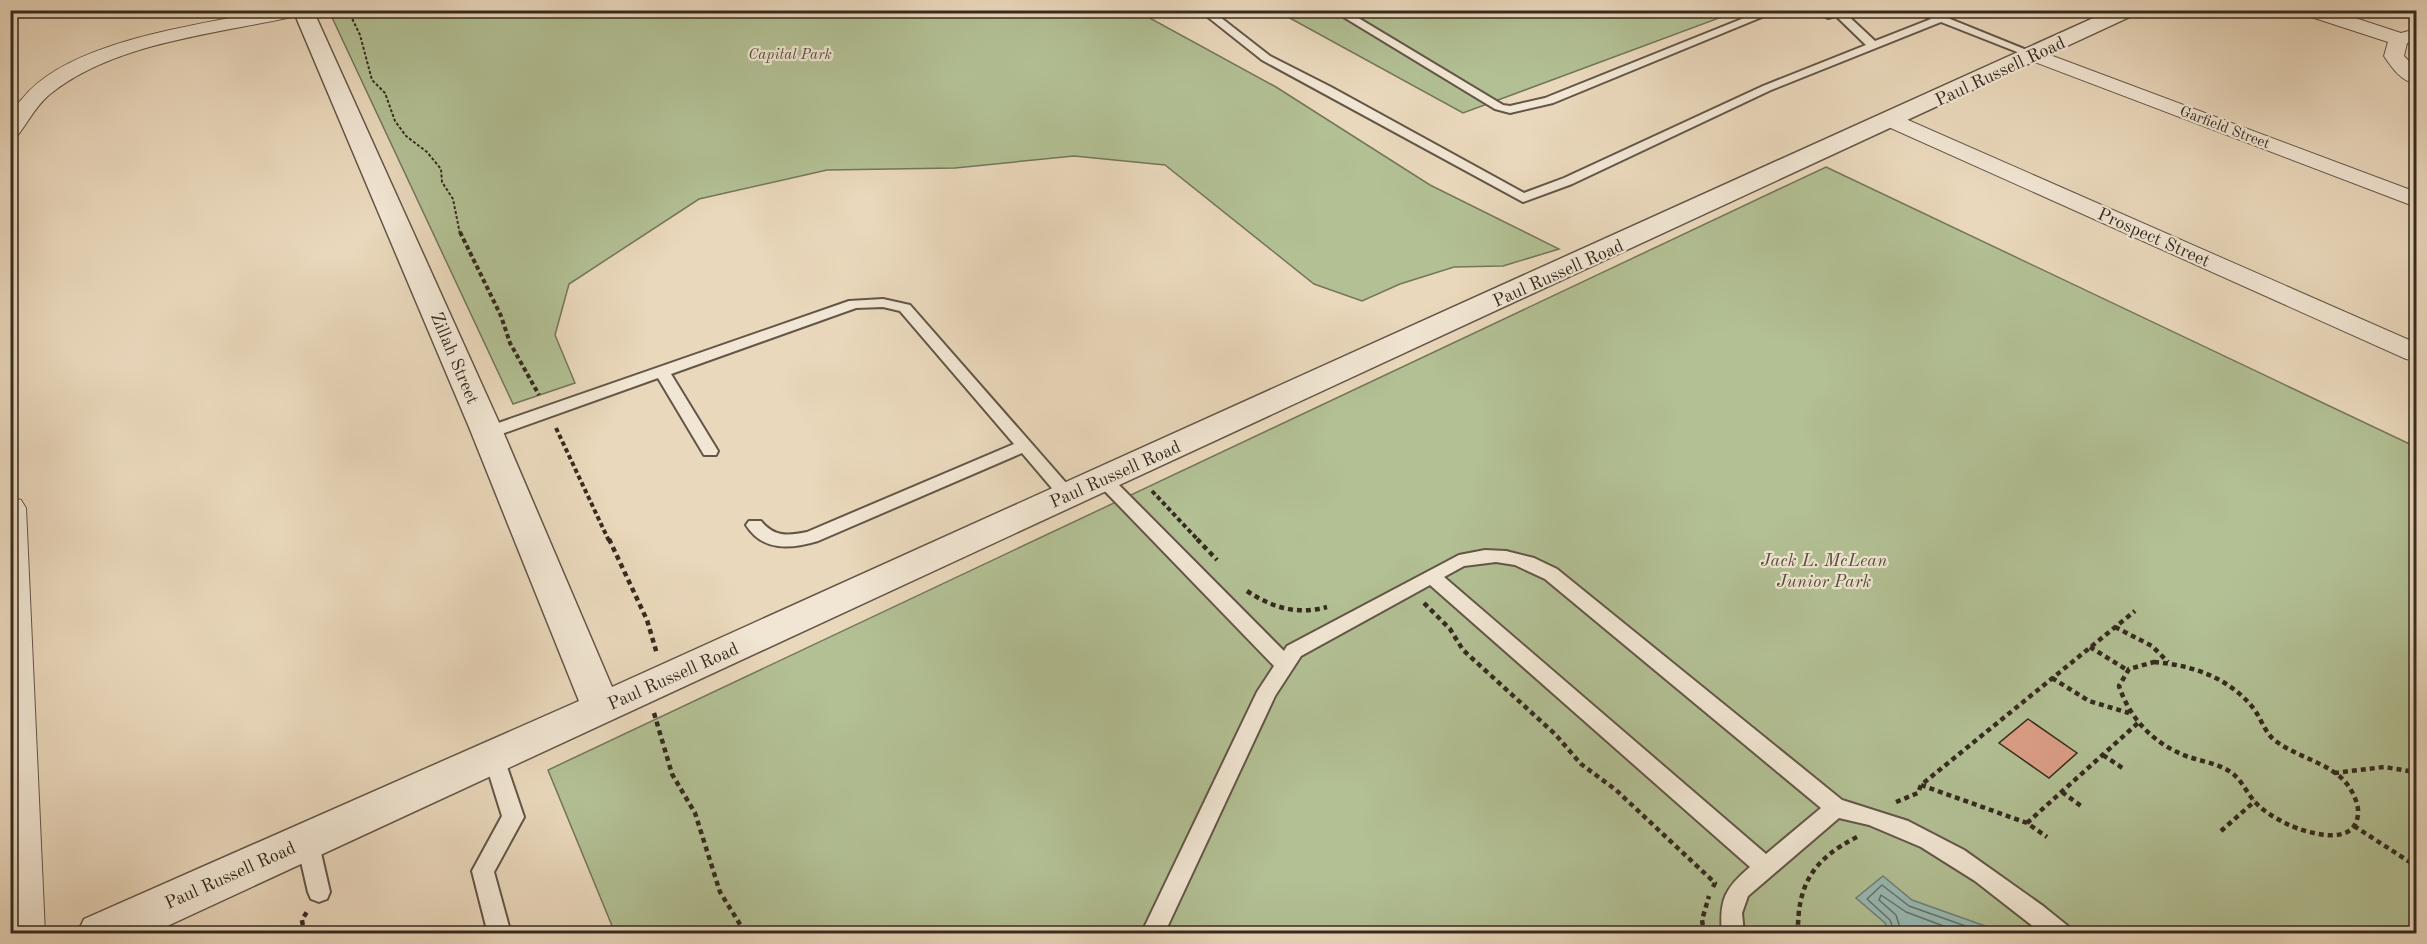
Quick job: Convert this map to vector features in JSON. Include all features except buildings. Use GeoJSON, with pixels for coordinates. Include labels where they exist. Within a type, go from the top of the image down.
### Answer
{"type":"FeatureCollection","features":[{"type":"Feature","properties":{"kind":"street"},"geometry":{"type":"LineString","coordinates":[[10,130],[39,92],[79,67],[145,44],[296,10]]}},
{"type":"Feature","properties":{"kind":"street","name":"Zillah Street"},"geometry":{"type":"LineString","coordinates":[[303,10],[487,433],[602,708]]}},
{"type":"Feature","properties":{"kind":"street"},"geometry":{"type":"LineString","coordinates":[[2309,10],[2408,37]]}},
{"type":"Feature","properties":{"kind":"street","name":"Paul Russell Road"},"geometry":{"type":"LineString","coordinates":[[100,933],[1104,480],[2034,55],[2119,12]]}},
{"type":"Feature","properties":{"kind":"street"},"geometry":{"type":"LineString","coordinates":[[2408,37],[2396,45],[2394,56],[2403,68],[2416,78]]}},
{"type":"Feature","properties":{"kind":"street","name":"Garfield Street"},"geometry":{"type":"LineString","coordinates":[[2034,55],[2411,192]]}},
{"type":"Feature","properties":{"kind":"street","name":"Prospect Street"},"geometry":{"type":"LineString","coordinates":[[1892,120],[2416,353]]}},
{"type":"Feature","properties":{"kind":"street"},"geometry":{"type":"LineString","coordinates":[[10,508],[23,933]]}},
{"type":"Feature","properties":{"kind":"lane"},"geometry":{"type":"LineString","coordinates":[[1204,10],[1266,58],[1327,89],[1523,198],[1568,182],[1767,88],[1940,19]]}},
{"type":"Feature","properties":{"kind":"lane"},"geometry":{"type":"LineString","coordinates":[[1337,10],[1499,107],[1510,110],[1549,101],[1774,10]]}},
{"type":"Feature","properties":{"kind":"lane"},"geometry":{"type":"LineString","coordinates":[[1816,10],[1828,15],[1840,11],[1874,46]]}},
{"type":"Feature","properties":{"kind":"lane"},"geometry":{"type":"LineString","coordinates":[[1918,10],[2034,55]]}},
{"type":"Feature","properties":{"kind":"lane"},"geometry":{"type":"LineString","coordinates":[[487,433],[854,304],[883,303],[905,308],[1068,496]]}},
{"type":"Feature","properties":{"kind":"lane"},"geometry":{"type":"LineString","coordinates":[[662,372],[710,451]]}},
{"type":"Feature","properties":{"kind":"lane"},"geometry":{"type":"LineString","coordinates":[[755,525],[760,535],[779,542],[795,542],[812,537],[1024,446]]}},
{"type":"Feature","properties":{"kind":"lane"},"geometry":{"type":"LineString","coordinates":[[1104,480],[1285,665]]}},
{"type":"Feature","properties":{"kind":"lane"},"geometry":{"type":"LineString","coordinates":[[1152,933],[1267,692],[1294,651],[1459,561],[1482,555],[1507,555],[1529,562],[1551,574],[1836,808],[1891,811],[1983,871],[2061,933]]}},
{"type":"Feature","properties":{"kind":"lane"},"geometry":{"type":"LineString","coordinates":[[1431,576],[1766,868]]}},
{"type":"Feature","properties":{"kind":"lane"},"geometry":{"type":"LineString","coordinates":[[493,755],[513,817],[483,870],[500,933]]}},
{"type":"Feature","properties":{"kind":"lane"},"geometry":{"type":"LineString","coordinates":[[1733,933],[1731,913],[1739,890],[1836,808]]}},
{"type":"Feature","properties":{"kind":"lane"},"geometry":{"type":"LineString","coordinates":[[307,840],[319,892]]}},
{"type":"Feature","properties":{"kind":"path"},"geometry":{"type":"LineString","coordinates":[[348,10],[360,35],[372,80],[385,93],[395,121],[406,136],[427,152],[441,169],[442,182],[453,199],[460,234],[501,316],[510,343],[548,412],[647,620],[658,656],[650,659]]}},
{"type":"Feature","properties":{"kind":"path"},"geometry":{"type":"LineString","coordinates":[[1152,491],[1220,564]]}},
{"type":"Feature","properties":{"kind":"path"},"geometry":{"type":"LineString","coordinates":[[1243,589],[1262,602],[1278,609],[1297,612],[1314,611],[1332,606]]}},
{"type":"Feature","properties":{"kind":"path"},"geometry":{"type":"LineString","coordinates":[[1408,589],[1450,629],[1463,650],[1555,734],[1581,764],[1616,790],[1715,883],[1702,920],[1704,933]]}},
{"type":"Feature","properties":{"kind":"path"},"geometry":{"type":"LineString","coordinates":[[2047,837],[2027,823],[1920,785],[2135,611]]}},
{"type":"Feature","properties":{"kind":"path"},"geometry":{"type":"LineString","coordinates":[[2115,627],[2152,646],[2168,662]]}},
{"type":"Feature","properties":{"kind":"path"},"geometry":{"type":"LineString","coordinates":[[2090,647],[2127,670]]}},
{"type":"Feature","properties":{"kind":"path"},"geometry":{"type":"LineString","coordinates":[[2154,662],[2168,662],[2217,678],[2235,690],[2254,709],[2270,737],[2289,750],[2312,759],[2334,773],[2346,784],[2358,806],[2359,815],[2354,826],[2346,832],[2330,836],[2313,834],[2284,822],[2255,801],[2238,778],[2228,770],[2171,749],[2138,723],[2129,713],[2119,686],[2127,670],[2154,662]]}},
{"type":"Feature","properties":{"kind":"path"},"geometry":{"type":"LineString","coordinates":[[2052,678],[2089,701],[2129,713]]}},
{"type":"Feature","properties":{"kind":"path"},"geometry":{"type":"LineString","coordinates":[[652,704],[672,774],[695,813],[720,892],[746,933]]}},
{"type":"Feature","properties":{"kind":"path"},"geometry":{"type":"LineString","coordinates":[[2027,823],[2138,723]]}},
{"type":"Feature","properties":{"kind":"path"},"geometry":{"type":"LineString","coordinates":[[2103,755],[2124,769]]}},
{"type":"Feature","properties":{"kind":"path"},"geometry":{"type":"LineString","coordinates":[[2334,773],[2396,766],[2415,772]]}},
{"type":"Feature","properties":{"kind":"path"},"geometry":{"type":"LineString","coordinates":[[2062,792],[2081,806]]}},
{"type":"Feature","properties":{"kind":"path"},"geometry":{"type":"LineString","coordinates":[[2221,831],[2255,801]]}},
{"type":"Feature","properties":{"kind":"path"},"geometry":{"type":"LineString","coordinates":[[1798,933],[1796,915],[1800,892],[1820,860],[1838,846],[1856,837],[1878,832],[1891,811]]}},
{"type":"Feature","properties":{"kind":"path"},"geometry":{"type":"LineString","coordinates":[[2354,826],[2416,866]]}},
{"type":"Feature","properties":{"kind":"green space","name":"Capital Park"},"geometry":{"type":"Polygon","coordinates":[[[329,11],[1137,11],[1276,87],[1430,185],[1559,249],[1503,266],[1454,267],[1400,284],[1362,301],[1314,284],[1165,165],[1074,156],[955,168],[827,170],[699,199],[569,284],[555,335],[575,383],[513,404],[329,11]]]}},
{"type":"Feature","properties":{"kind":"green space"},"geometry":{"type":"Polygon","coordinates":[[[1277,11],[1738,11],[1463,113],[1277,11]]]}},
{"type":"Feature","properties":{"kind":"green space","name":"Jack L. McLean Junior Park"},"geometry":{"type":"Polygon","coordinates":[[[1826,167],[2416,447],[2416,933],[615,933],[548,770],[1826,167]]]}},
{"type":"Feature","properties":{"kind":"water"},"geometry":{"type":"Polygon","coordinates":[[[1883,876],[1912,900],[2005,933],[1890,933],[1885,923],[1856,898],[1883,876]]]}}]}
